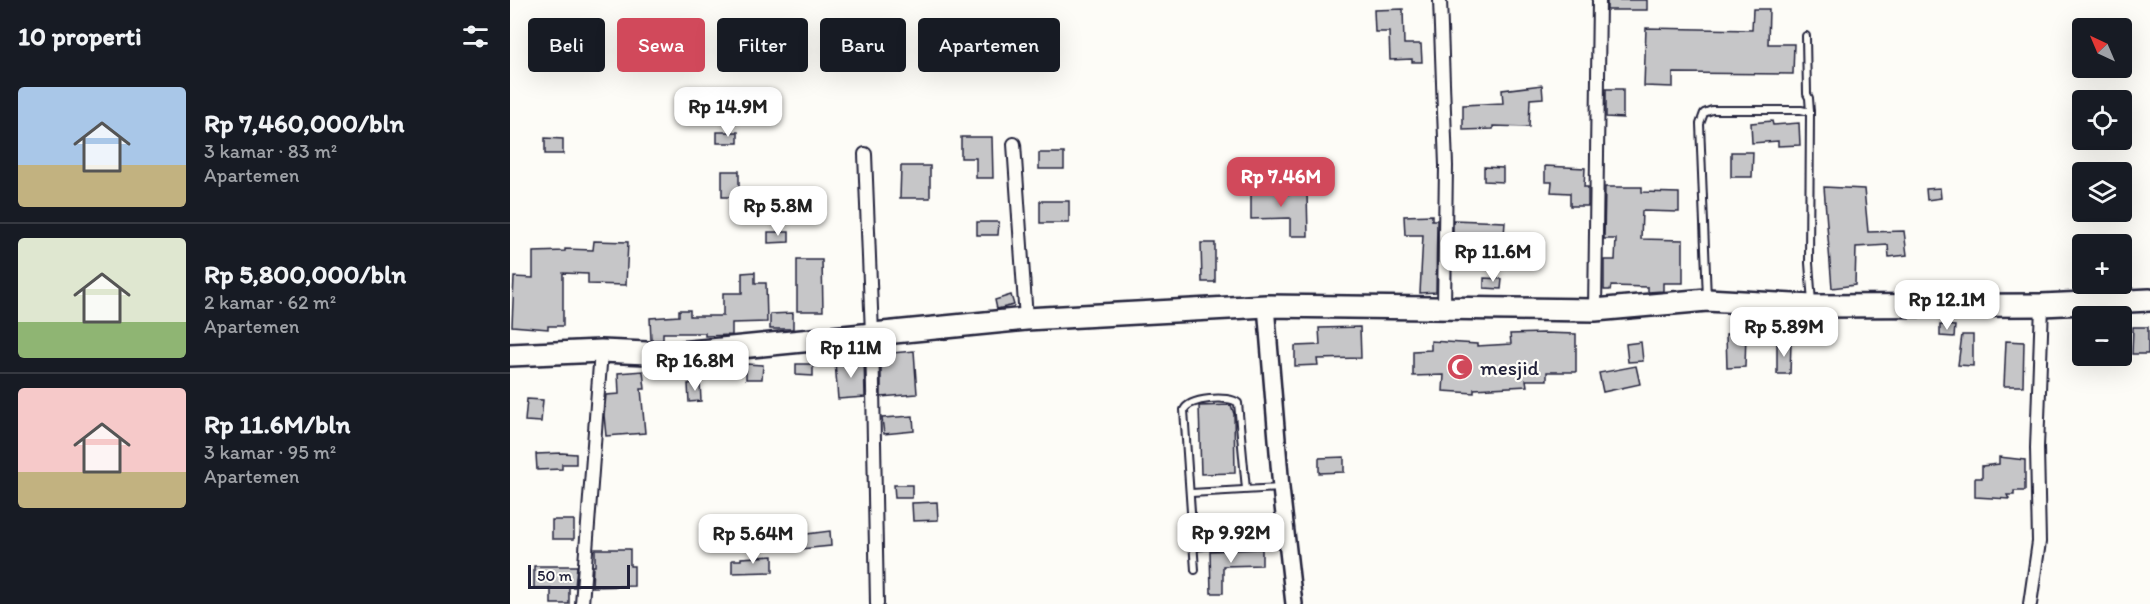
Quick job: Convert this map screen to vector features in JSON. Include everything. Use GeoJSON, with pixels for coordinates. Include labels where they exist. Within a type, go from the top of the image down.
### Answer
{"type":"FeatureCollection","features":[{"type":"Feature","properties":{"kind":"highway"},"geometry":{"type":"LineString","coordinates":[[510,355],[601,351],[670,354],[1026,320],[1266,306],[1595,310],[1707,300],[1812,306],[2042,305],[2150,300]]}},
{"type":"Feature","properties":{"kind":"street"},"geometry":{"type":"LineString","coordinates":[[1440,0],[1446,166],[1444,308]]}},
{"type":"Feature","properties":{"kind":"street"},"geometry":{"type":"LineString","coordinates":[[1595,310],[1599,0]]}},
{"type":"Feature","properties":{"kind":"street"},"geometry":{"type":"LineString","coordinates":[[1014,144],[1026,320]]}},
{"type":"Feature","properties":{"kind":"street"},"geometry":{"type":"LineString","coordinates":[[866,154],[877,604]]}},
{"type":"Feature","properties":{"kind":"street"},"geometry":{"type":"LineString","coordinates":[[2030,604],[2039,542],[2037,448],[2042,305]]}},
{"type":"Feature","properties":{"kind":"street"},"geometry":{"type":"LineString","coordinates":[[1266,306],[1281,488],[1294,604]]}},
{"type":"Feature","properties":{"kind":"street"},"geometry":{"type":"LineString","coordinates":[[582,604],[601,351]]}},
{"type":"Feature","properties":{"kind":"lane"},"geometry":{"type":"LineString","coordinates":[[1806,36],[1807,94],[1810,112],[1809,263],[1812,306]]}},
{"type":"Feature","properties":{"kind":"lane"},"geometry":{"type":"LineString","coordinates":[[1707,300],[1700,124],[1704,113],[1712,110],[1801,110],[1810,112]]}},
{"type":"Feature","properties":{"kind":"lane"},"geometry":{"type":"LineString","coordinates":[[1195,570],[1185,406],[1194,401],[1230,398],[1238,403],[1246,489]]}},
{"type":"Feature","properties":{"kind":"lane"},"geometry":{"type":"LineString","coordinates":[[1191,493],[1281,488]]}},
{"type":"Feature","properties":{"kind":"lane"},"geometry":{"type":"LineString","coordinates":[[1193,546],[1251,542]]}},
{"type":"Feature","properties":{"kind":"building"},"geometry":{"type":"Polygon","coordinates":[[[1607,0],[1647,0],[1647,10],[1607,10],[1607,0]]]}},
{"type":"Feature","properties":{"kind":"building"},"geometry":{"type":"Polygon","coordinates":[[[1403,9],[1404,44],[1421,44],[1422,62],[1412,62],[1412,59],[1390,60],[1389,32],[1375,32],[1374,10],[1403,9]]]}},
{"type":"Feature","properties":{"kind":"building"},"geometry":{"type":"Polygon","coordinates":[[[1753,9],[1769,9],[1768,44],[1794,44],[1793,74],[1673,73],[1673,87],[1644,86],[1646,28],[1752,30],[1753,9]]]}},
{"type":"Feature","properties":{"kind":"building"},"geometry":{"type":"Polygon","coordinates":[[[1542,85],[1543,98],[1530,99],[1529,127],[1493,126],[1493,129],[1463,130],[1463,105],[1503,103],[1502,90],[1542,85]]]}},
{"type":"Feature","properties":{"kind":"building"},"geometry":{"type":"Polygon","coordinates":[[[1606,89],[1623,89],[1623,118],[1606,117],[1606,89]]]}},
{"type":"Feature","properties":{"kind":"building"},"geometry":{"type":"Polygon","coordinates":[[[1772,121],[1773,125],[1799,123],[1800,145],[1778,146],[1778,141],[1752,143],[1751,123],[1772,121]]]}},
{"type":"Feature","properties":{"kind":"building"},"geometry":{"type":"Polygon","coordinates":[[[717,132],[738,132],[738,143],[717,143],[717,132]]]}},
{"type":"Feature","properties":{"kind":"building"},"geometry":{"type":"Polygon","coordinates":[[[961,137],[992,137],[993,178],[976,178],[976,158],[961,158],[961,137]]]}},
{"type":"Feature","properties":{"kind":"building"},"geometry":{"type":"Polygon","coordinates":[[[545,138],[563,139],[563,154],[545,154],[545,138]]]}},
{"type":"Feature","properties":{"kind":"building"},"geometry":{"type":"Polygon","coordinates":[[[1731,152],[1753,152],[1752,177],[1731,177],[1731,152]]]}},
{"type":"Feature","properties":{"kind":"building"},"geometry":{"type":"Polygon","coordinates":[[[1039,153],[1064,153],[1064,169],[1039,169],[1039,153]]]}},
{"type":"Feature","properties":{"kind":"building"},"geometry":{"type":"Polygon","coordinates":[[[901,166],[930,166],[930,198],[900,198],[901,166]]]}},
{"type":"Feature","properties":{"kind":"building"},"geometry":{"type":"Polygon","coordinates":[[[1545,166],[1585,168],[1584,187],[1588,187],[1588,206],[1570,206],[1570,193],[1551,192],[1552,182],[1545,182],[1545,166]]]}},
{"type":"Feature","properties":{"kind":"building"},"geometry":{"type":"Polygon","coordinates":[[[1484,167],[1503,168],[1503,182],[1484,181],[1484,167]]]}},
{"type":"Feature","properties":{"kind":"building"},"geometry":{"type":"Polygon","coordinates":[[[722,171],[739,171],[739,197],[722,197],[722,171]]]}},
{"type":"Feature","properties":{"kind":"building"},"geometry":{"type":"Polygon","coordinates":[[[1280,186],[1280,194],[1307,193],[1308,236],[1290,236],[1290,218],[1251,219],[1251,187],[1280,186]]]}},
{"type":"Feature","properties":{"kind":"building"},"geometry":{"type":"Polygon","coordinates":[[[1605,187],[1642,187],[1642,192],[1679,193],[1679,212],[1642,211],[1641,239],[1683,240],[1683,283],[1663,283],[1663,291],[1648,292],[1648,287],[1611,286],[1610,290],[1604,290],[1604,260],[1615,260],[1616,239],[1604,239],[1605,187]]]}},
{"type":"Feature","properties":{"kind":"building"},"geometry":{"type":"Polygon","coordinates":[[[1824,187],[1864,189],[1868,232],[1904,231],[1907,255],[1889,257],[1888,245],[1856,247],[1855,285],[1832,288],[1824,187]]]}},
{"type":"Feature","properties":{"kind":"building"},"geometry":{"type":"Polygon","coordinates":[[[1940,188],[1941,198],[1927,200],[1926,189],[1940,188]]]}},
{"type":"Feature","properties":{"kind":"building"},"geometry":{"type":"Polygon","coordinates":[[[1040,201],[1069,201],[1069,223],[1040,223],[1040,201]]]}},
{"type":"Feature","properties":{"kind":"building"},"geometry":{"type":"Polygon","coordinates":[[[1432,215],[1432,220],[1437,220],[1436,292],[1420,293],[1423,235],[1405,235],[1404,216],[1432,215]]]}},
{"type":"Feature","properties":{"kind":"building"},"geometry":{"type":"Polygon","coordinates":[[[1453,220],[1505,222],[1504,236],[1467,234],[1465,269],[1453,269],[1453,220]]]}},
{"type":"Feature","properties":{"kind":"building"},"geometry":{"type":"Polygon","coordinates":[[[977,222],[999,222],[998,235],[977,235],[977,222]]]}},
{"type":"Feature","properties":{"kind":"building"},"geometry":{"type":"Polygon","coordinates":[[[768,232],[789,232],[789,242],[768,243],[768,232]]]}},
{"type":"Feature","properties":{"kind":"building"},"geometry":{"type":"Polygon","coordinates":[[[594,241],[628,242],[626,285],[588,284],[588,274],[563,273],[563,326],[548,326],[548,329],[512,326],[514,277],[533,278],[533,252],[565,251],[565,249],[593,250],[594,241]]]}},
{"type":"Feature","properties":{"kind":"building"},"geometry":{"type":"Polygon","coordinates":[[[1201,243],[1215,243],[1215,282],[1202,282],[1201,243]]]}},
{"type":"Feature","properties":{"kind":"building"},"geometry":{"type":"Polygon","coordinates":[[[797,260],[822,260],[823,311],[797,311],[797,260]]]}},
{"type":"Feature","properties":{"kind":"building"},"geometry":{"type":"Polygon","coordinates":[[[755,272],[755,283],[766,283],[767,322],[732,323],[732,335],[663,333],[663,340],[651,340],[650,318],[679,316],[679,310],[690,310],[690,316],[723,316],[723,293],[742,293],[742,273],[755,272]]]}},
{"type":"Feature","properties":{"kind":"building"},"geometry":{"type":"Polygon","coordinates":[[[1484,278],[1502,279],[1501,289],[1484,288],[1484,278]]]}},
{"type":"Feature","properties":{"kind":"building"},"geometry":{"type":"Polygon","coordinates":[[[1011,295],[1014,305],[997,309],[995,300],[1011,295]]]}},
{"type":"Feature","properties":{"kind":"building"},"geometry":{"type":"Polygon","coordinates":[[[793,313],[793,329],[770,329],[770,314],[793,313]]]}},
{"type":"Feature","properties":{"kind":"building"},"geometry":{"type":"Polygon","coordinates":[[[1940,325],[1955,326],[1954,337],[1940,336],[1940,325]]]}},
{"type":"Feature","properties":{"kind":"building"},"geometry":{"type":"Polygon","coordinates":[[[1360,327],[1361,358],[1317,359],[1318,365],[1295,366],[1295,346],[1320,345],[1319,328],[1360,327]]]}},
{"type":"Feature","properties":{"kind":"building"},"geometry":{"type":"Polygon","coordinates":[[[2133,327],[2148,327],[2148,354],[2132,354],[2133,327]]]}},
{"type":"Feature","properties":{"kind":"building"},"geometry":{"type":"Polygon","coordinates":[[[1746,333],[1745,367],[1727,368],[1726,334],[1746,333]]]}},
{"type":"Feature","properties":{"kind":"building"},"geometry":{"type":"Polygon","coordinates":[[[1510,334],[1576,334],[1576,372],[1547,372],[1547,380],[1526,380],[1527,386],[1474,389],[1474,393],[1443,391],[1444,375],[1413,376],[1413,351],[1431,350],[1431,341],[1477,344],[1477,346],[1511,344],[1510,334]]]}},
{"type":"Feature","properties":{"kind":"building"},"geometry":{"type":"Polygon","coordinates":[[[1962,335],[1973,335],[1973,366],[1958,365],[1962,335]]]}},
{"type":"Feature","properties":{"kind":"building"},"geometry":{"type":"Polygon","coordinates":[[[2006,341],[2024,342],[2023,386],[2004,386],[2006,341]]]}},
{"type":"Feature","properties":{"kind":"building"},"geometry":{"type":"Polygon","coordinates":[[[1641,342],[1643,361],[1628,362],[1626,344],[1641,342]]]}},
{"type":"Feature","properties":{"kind":"building"},"geometry":{"type":"Polygon","coordinates":[[[1791,342],[1790,374],[1777,374],[1777,344],[1791,342]]]}},
{"type":"Feature","properties":{"kind":"building"},"geometry":{"type":"Polygon","coordinates":[[[914,351],[917,394],[881,397],[881,354],[914,351]]]}},
{"type":"Feature","properties":{"kind":"building"},"geometry":{"type":"Polygon","coordinates":[[[864,358],[865,397],[838,399],[835,362],[864,358]]]}},
{"type":"Feature","properties":{"kind":"building"},"geometry":{"type":"Polygon","coordinates":[[[746,364],[763,365],[762,379],[746,379],[746,364]]]}},
{"type":"Feature","properties":{"kind":"building"},"geometry":{"type":"Polygon","coordinates":[[[796,364],[813,364],[813,376],[796,375],[796,364]]]}},
{"type":"Feature","properties":{"kind":"building"},"geometry":{"type":"Polygon","coordinates":[[[1636,366],[1640,384],[1603,392],[1599,373],[1636,366]]]}},
{"type":"Feature","properties":{"kind":"building"},"geometry":{"type":"Polygon","coordinates":[[[643,371],[645,389],[641,389],[645,433],[606,436],[604,415],[606,395],[619,394],[618,373],[643,371]]]}},
{"type":"Feature","properties":{"kind":"building"},"geometry":{"type":"Polygon","coordinates":[[[700,382],[701,401],[689,402],[688,384],[700,382]]]}},
{"type":"Feature","properties":{"kind":"building"},"geometry":{"type":"Polygon","coordinates":[[[527,399],[543,400],[541,422],[525,421],[527,399]]]}},
{"type":"Feature","properties":{"kind":"building"},"geometry":{"type":"Polygon","coordinates":[[[1231,405],[1234,414],[1235,473],[1201,474],[1199,406],[1231,405]]]}},
{"type":"Feature","properties":{"kind":"building"},"geometry":{"type":"Polygon","coordinates":[[[913,416],[914,431],[884,434],[882,418],[913,416]]]}},
{"type":"Feature","properties":{"kind":"building"},"geometry":{"type":"Polygon","coordinates":[[[536,454],[576,454],[576,464],[562,464],[562,469],[537,470],[536,454]]]}},
{"type":"Feature","properties":{"kind":"building"},"geometry":{"type":"Polygon","coordinates":[[[1344,457],[1344,472],[1319,473],[1319,458],[1344,457]]]}},
{"type":"Feature","properties":{"kind":"building"},"geometry":{"type":"Polygon","coordinates":[[[1999,457],[2025,460],[2025,491],[2014,491],[2014,495],[2007,495],[2009,499],[1975,497],[1975,478],[1982,478],[1982,466],[1999,464],[1999,457]]]}},
{"type":"Feature","properties":{"kind":"building"},"geometry":{"type":"Polygon","coordinates":[[[894,485],[912,485],[912,498],[895,498],[894,485]]]}},
{"type":"Feature","properties":{"kind":"building"},"geometry":{"type":"Polygon","coordinates":[[[937,502],[938,520],[913,521],[912,503],[937,502]]]}},
{"type":"Feature","properties":{"kind":"building"},"geometry":{"type":"Polygon","coordinates":[[[552,520],[574,520],[574,539],[552,539],[552,520]]]}},
{"type":"Feature","properties":{"kind":"building"},"geometry":{"type":"Polygon","coordinates":[[[830,531],[831,546],[801,549],[799,535],[830,531]]]}},
{"type":"Feature","properties":{"kind":"building"},"geometry":{"type":"Polygon","coordinates":[[[595,549],[630,549],[630,566],[634,566],[634,586],[592,587],[595,549]]]}},
{"type":"Feature","properties":{"kind":"building"},"geometry":{"type":"Polygon","coordinates":[[[1262,549],[1262,565],[1223,566],[1223,593],[1211,593],[1210,551],[1262,549]]]}},
{"type":"Feature","properties":{"kind":"building"},"geometry":{"type":"Polygon","coordinates":[[[773,556],[773,572],[732,573],[732,560],[773,556]]]}},
{"type":"Feature","properties":{"kind":"building"},"geometry":{"type":"Polygon","coordinates":[[[534,566],[577,566],[575,587],[569,587],[569,604],[551,604],[551,588],[534,588],[534,566]]]}},
{"type":"Feature","properties":{"kind":"place","name":"mesjid"},"geometry":{"type":"Point","coordinates":[1460,367]}}]}
